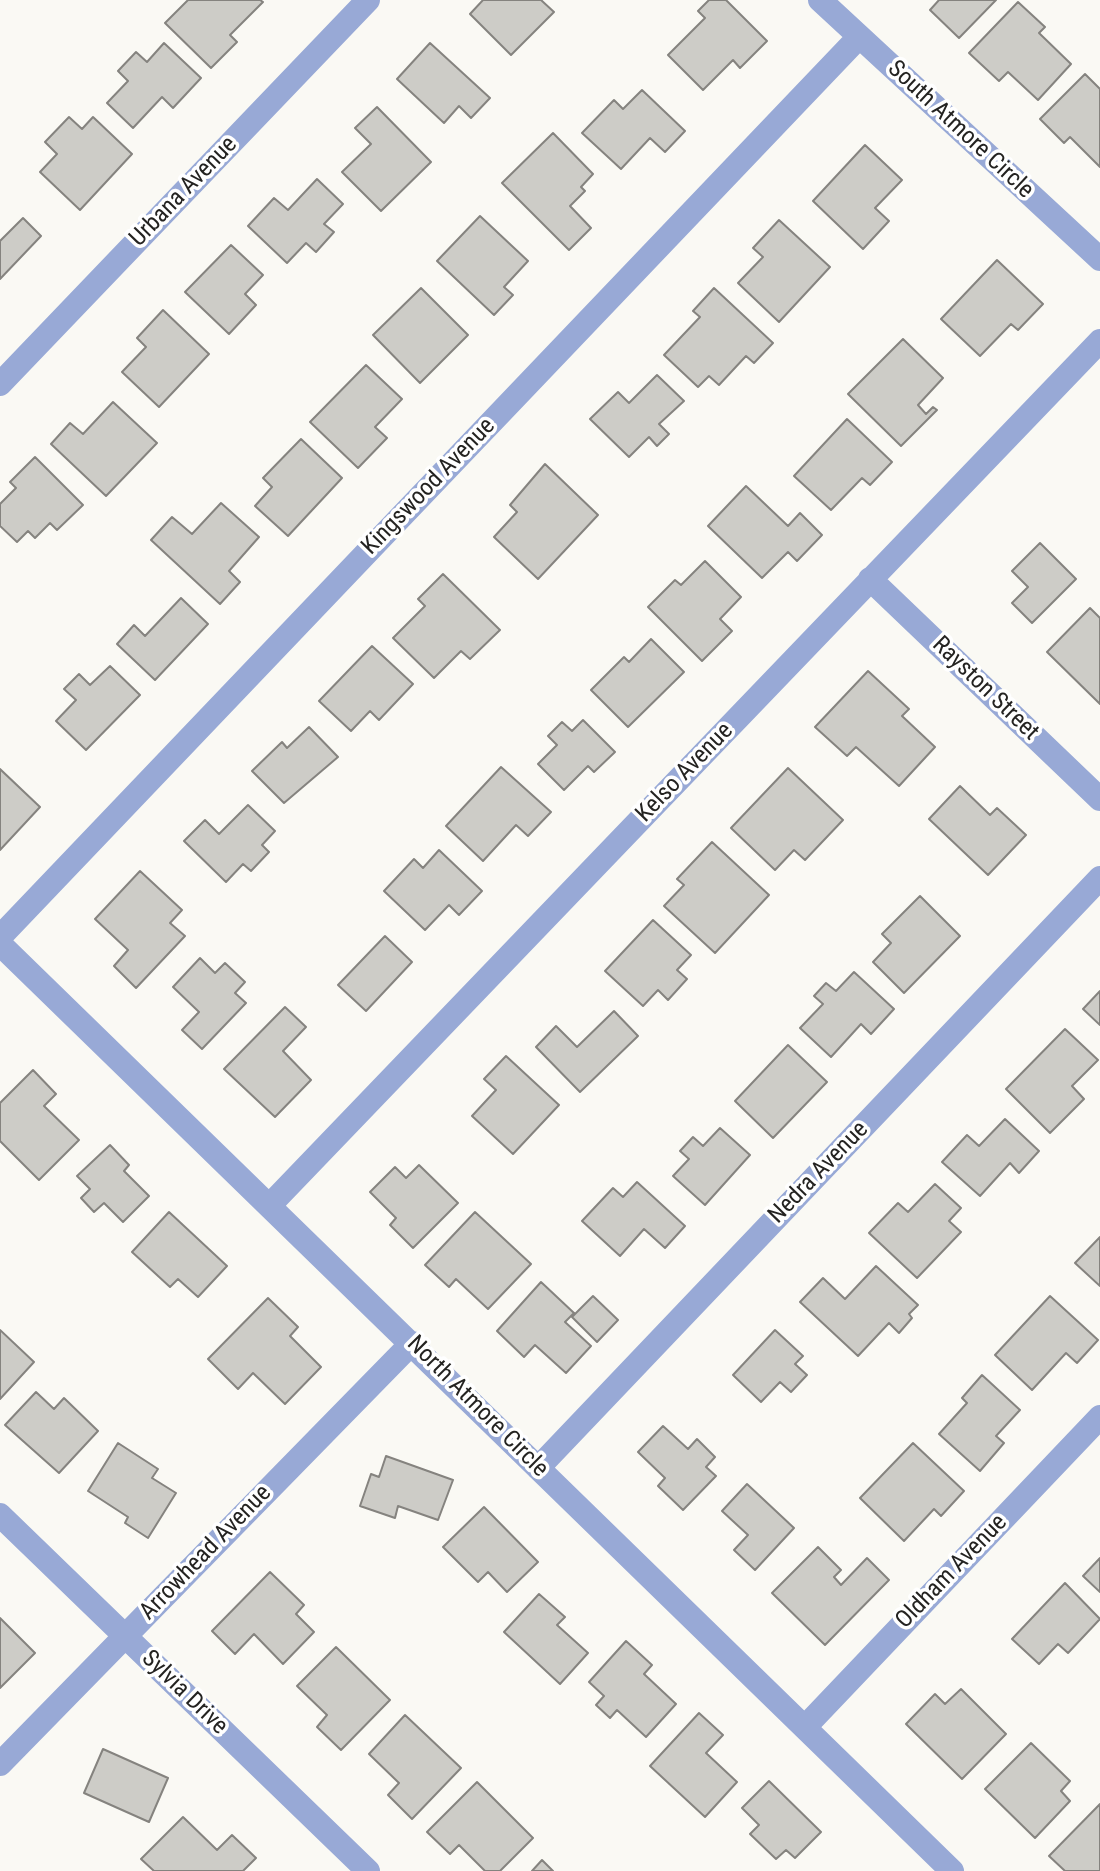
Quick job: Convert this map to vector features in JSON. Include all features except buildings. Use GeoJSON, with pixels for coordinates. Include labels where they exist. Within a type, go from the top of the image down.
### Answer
{"type":"FeatureCollection","features":[{"type":"Feature","properties":{"kind":"street","name":"Urbana Avenue"},"geometry":{"type":"LineString","coordinates":[[0,384],[368,0]]}},
{"type":"Feature","properties":{"kind":"street","name":"South Atmore Circle"},"geometry":{"type":"LineString","coordinates":[[820,0],[1100,259]]}},
{"type":"Feature","properties":{"kind":"street","name":"Kingswood Avenue"},"geometry":{"type":"LineString","coordinates":[[0,937],[859,37]]}},
{"type":"Feature","properties":{"kind":"street","name":"Kelso Avenue"},"geometry":{"type":"LineString","coordinates":[[270,1205],[1100,341]]}},
{"type":"Feature","properties":{"kind":"street","name":"Rayston Street"},"geometry":{"type":"LineString","coordinates":[[870,579],[1100,799]]}},
{"type":"Feature","properties":{"kind":"street","name":"Nedra Avenue"},"geometry":{"type":"LineString","coordinates":[[538,1468],[1100,878]]}},
{"type":"Feature","properties":{"kind":"street","name":"North Atmore Circle"},"geometry":{"type":"LineString","coordinates":[[0,944],[952,1871]]}},
{"type":"Feature","properties":{"kind":"street","name":"Arrowhead Avenue"},"geometry":{"type":"LineString","coordinates":[[0,1764],[412,1343]]}},
{"type":"Feature","properties":{"kind":"street","name":"Oldham Avenue"},"geometry":{"type":"LineString","coordinates":[[805,1727],[1100,1417]]}},
{"type":"Feature","properties":{"kind":"street","name":"Sylvia Drive"},"geometry":{"type":"LineString","coordinates":[[0,1515],[368,1871]]}}]}
